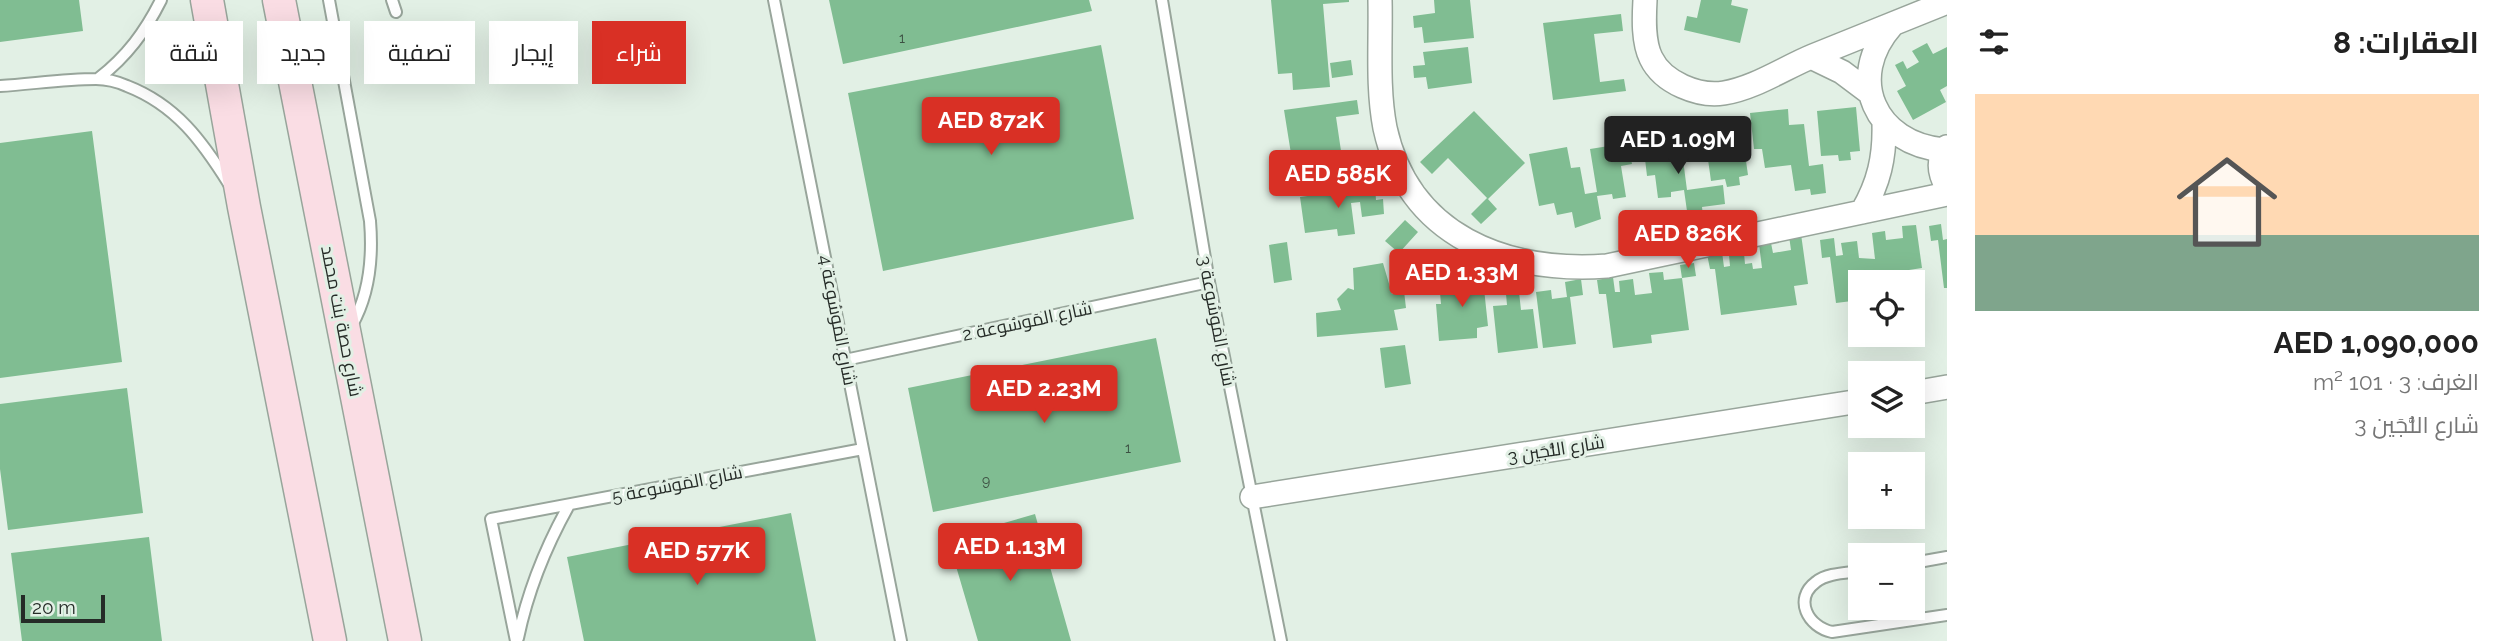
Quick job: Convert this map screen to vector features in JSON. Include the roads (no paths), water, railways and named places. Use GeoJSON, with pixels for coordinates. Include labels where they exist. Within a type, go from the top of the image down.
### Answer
{"type":"FeatureCollection","features":[{"type":"Feature","properties":{"kind":"main road"},"geometry":{"type":"LineString","coordinates":[[207,0],[244,206],[330,641]]}},
{"type":"Feature","properties":{"kind":"main road","name":"شارع حصة بنت محمد"},"geometry":{"type":"LineString","coordinates":[[279,0],[405,641]]}},
{"type":"Feature","properties":{"kind":"street"},"geometry":{"type":"LineString","coordinates":[[1380,0],[1382,108],[1391,149],[1404,178],[1433,219],[1476,245],[1499,255],[1550,266],[1607,265],[1947,194]]}},
{"type":"Feature","properties":{"kind":"street"},"geometry":{"type":"LineString","coordinates":[[1645,0],[1644,21],[1651,59],[1665,74],[1682,86],[1702,92],[1723,93],[1745,87],[1947,2]]}},
{"type":"Feature","properties":{"kind":"street"},"geometry":{"type":"LineString","coordinates":[[1892,24],[1882,35],[1870,63],[1870,93],[1876,109],[1896,135],[1927,149],[1945,149],[1940,163],[1940,176],[1947,187]]}},
{"type":"Feature","properties":{"kind":"street"},"geometry":{"type":"LineString","coordinates":[[1811,57],[1842,72],[1870,93]]}},
{"type":"Feature","properties":{"kind":"street"},"geometry":{"type":"LineString","coordinates":[[1862,212],[1881,170],[1885,123]]}},
{"type":"Feature","properties":{"kind":"street"},"geometry":{"type":"LineString","coordinates":[[1925,391],[1947,387]]}},
{"type":"Feature","properties":{"kind":"street","name":"شارع اللُّجَين 3"},"geometry":{"type":"LineString","coordinates":[[1252,497],[1848,403]]}},
{"type":"Feature","properties":{"kind":"lane"},"geometry":{"type":"LineString","coordinates":[[99,78],[135,43],[161,0]]}},
{"type":"Feature","properties":{"kind":"lane"},"geometry":{"type":"LineString","coordinates":[[328,0],[372,242],[368,281],[355,319],[345,337]]}},
{"type":"Feature","properties":{"kind":"lane"},"geometry":{"type":"LineString","coordinates":[[392,0],[397,6]]}},
{"type":"Feature","properties":{"kind":"lane","name":"شارع المَوسُوعة 4"},"geometry":{"type":"LineString","coordinates":[[774,0],[901,641]]}},
{"type":"Feature","properties":{"kind":"lane","name":"شارع المَوسُوعة 3"},"geometry":{"type":"LineString","coordinates":[[1161,0],[1209,282],[1282,641]]}},
{"type":"Feature","properties":{"kind":"lane"},"geometry":{"type":"LineString","coordinates":[[0,86],[99,78],[140,91],[176,114],[204,144],[244,206]]}},
{"type":"Feature","properties":{"kind":"lane","name":"شارع المَوسُوعة 2"},"geometry":{"type":"LineString","coordinates":[[845,360],[1209,282]]}},
{"type":"Feature","properties":{"kind":"lane","name":"شارع المَوسُوعة 5"},"geometry":{"type":"LineString","coordinates":[[516,641],[491,519],[863,449]]}},
{"type":"Feature","properties":{"kind":"lane"},"geometry":{"type":"LineString","coordinates":[[516,641],[536,572],[550,538],[569,505]]}},
{"type":"Feature","properties":{"kind":"lane"},"geometry":{"type":"LineString","coordinates":[[1925,561],[1947,557]]}},
{"type":"Feature","properties":{"kind":"lane"},"geometry":{"type":"LineString","coordinates":[[1848,573],[1825,577],[1809,589],[1805,608],[1807,617],[1814,625],[1832,632],[1913,620]]}},
{"type":"Feature","properties":{"kind":"lane"},"geometry":{"type":"LineString","coordinates":[[1925,618],[1947,615]]}}]}
